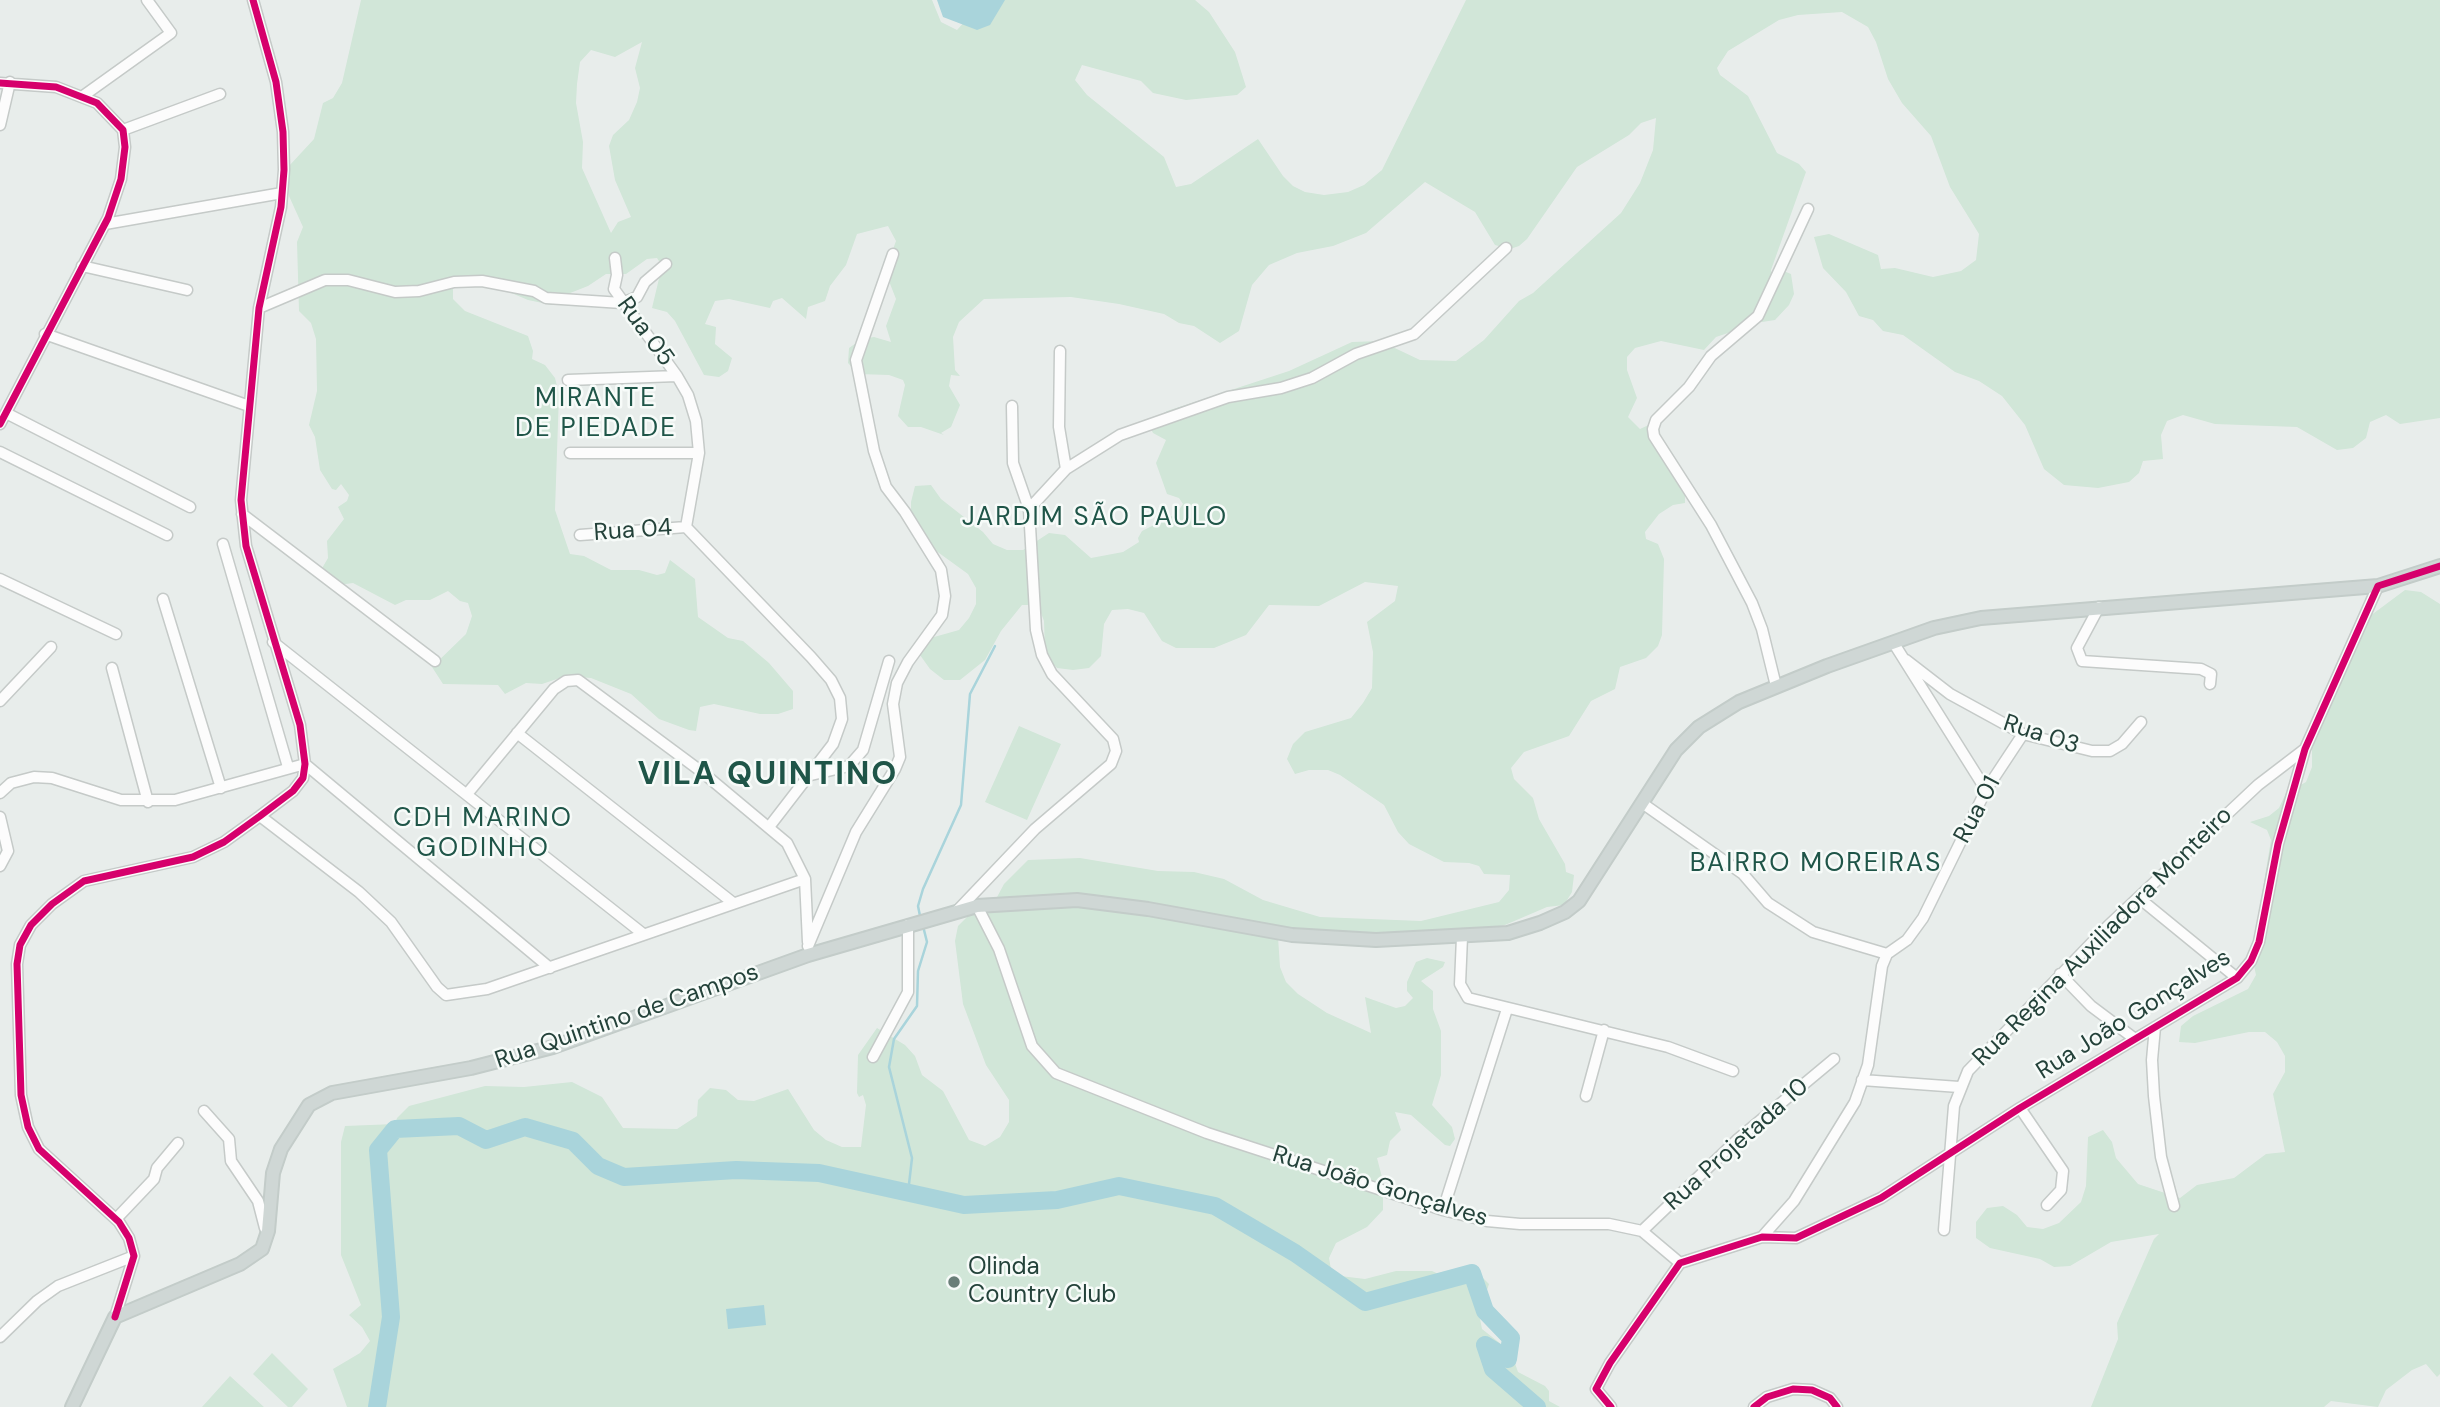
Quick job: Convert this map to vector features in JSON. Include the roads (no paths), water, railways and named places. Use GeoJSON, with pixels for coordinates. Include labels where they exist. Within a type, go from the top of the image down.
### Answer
{"type":"FeatureCollection","features":[{"type":"Feature","properties":{"kind":"main road","name":"Rua Quintino de Campos"},"geometry":{"type":"LineString","coordinates":[[266,1239],[276,1159],[309,1105],[319,1098],[471,1068],[554,1047],[808,951],[977,906],[1077,900],[1148,909],[1292,935],[1376,940],[1508,933],[1564,912],[1588,890],[1675,750],[1699,727],[1739,702],[1776,687],[1934,628],[1981,618],[2099,607],[2284,596],[2378,586],[2440,566]]}},
{"type":"Feature","properties":{"kind":"main road"},"geometry":{"type":"LineString","coordinates":[[72,1407],[115,1317],[240,1264],[257,1255],[266,1239]]}},
{"type":"Feature","properties":{"kind":"street"},"geometry":{"type":"LineString","coordinates":[[83,96],[171,33],[147,0]]}},
{"type":"Feature","properties":{"kind":"street"},"geometry":{"type":"LineString","coordinates":[[115,1317],[134,1256],[129,1238],[117,1219],[38,1149],[28,1127],[21,1095],[17,964],[20,945],[31,925],[52,904],[84,881],[193,857],[224,842],[293,791],[303,778],[305,764],[300,724],[246,545],[242,514],[242,476],[259,308],[282,193],[284,132],[276,82],[253,0]]}},
{"type":"Feature","properties":{"kind":"street"},"geometry":{"type":"LineString","coordinates":[[0,125],[5,83],[56,87],[97,103],[123,130],[124,162],[104,224],[0,424]]}},
{"type":"Feature","properties":{"kind":"street"},"geometry":{"type":"LineString","coordinates":[[123,130],[220,94]]}},
{"type":"Feature","properties":{"kind":"street"},"geometry":{"type":"LineString","coordinates":[[104,224],[282,193]]}},
{"type":"Feature","properties":{"kind":"street"},"geometry":{"type":"LineString","coordinates":[[1776,687],[1762,629],[1752,603],[1711,524],[1654,436],[1653,429],[1656,420],[1689,387],[1712,356],[1758,316],[1808,208]]}},
{"type":"Feature","properties":{"kind":"street"},"geometry":{"type":"LineString","coordinates":[[1029,509],[1066,469],[1120,435],[1228,397],[1282,388],[1312,378],[1356,354],[1413,334],[1506,248]]}},
{"type":"Feature","properties":{"kind":"street"},"geometry":{"type":"LineString","coordinates":[[808,951],[856,832],[900,757],[893,704],[897,683],[908,662],[942,615],[945,596],[941,570],[905,512],[886,488],[874,452],[856,360],[893,254]]}},
{"type":"Feature","properties":{"kind":"street","name":"Rua 05"},"geometry":{"type":"LineString","coordinates":[[615,258],[617,275],[614,289],[677,376],[688,394],[696,421],[699,453],[685,527]]}},
{"type":"Feature","properties":{"kind":"street"},"geometry":{"type":"LineString","coordinates":[[259,308],[326,280],[348,279],[395,292],[419,291],[453,282],[482,281],[534,291],[546,298],[622,303],[637,297],[645,282],[667,264]]}},
{"type":"Feature","properties":{"kind":"street"},"geometry":{"type":"LineString","coordinates":[[82,266],[187,290]]}},
{"type":"Feature","properties":{"kind":"street"},"geometry":{"type":"LineString","coordinates":[[45,334],[249,406]]}},
{"type":"Feature","properties":{"kind":"street"},"geometry":{"type":"LineString","coordinates":[[1060,351],[1059,427],[1066,469]]}},
{"type":"Feature","properties":{"kind":"street"},"geometry":{"type":"LineString","coordinates":[[568,380],[677,376]]}},
{"type":"Feature","properties":{"kind":"street"},"geometry":{"type":"LineString","coordinates":[[957,911],[1035,829],[1111,764],[1116,751],[1113,739],[1052,674],[1042,655],[1036,630],[1029,509],[1013,463],[1012,406]]}},
{"type":"Feature","properties":{"kind":"street"},"geometry":{"type":"LineString","coordinates":[[6,413],[190,507]]}},
{"type":"Feature","properties":{"kind":"street"},"geometry":{"type":"LineString","coordinates":[[0,452],[167,535]]}},
{"type":"Feature","properties":{"kind":"street"},"geometry":{"type":"LineString","coordinates":[[570,453],[699,453]]}},
{"type":"Feature","properties":{"kind":"street"},"geometry":{"type":"LineString","coordinates":[[242,514],[435,661]]}},
{"type":"Feature","properties":{"kind":"street"},"geometry":{"type":"LineString","coordinates":[[685,527],[831,680],[840,698],[842,719],[833,744],[769,827]]}},
{"type":"Feature","properties":{"kind":"street","name":"Rua 04"},"geometry":{"type":"LineString","coordinates":[[580,535],[685,527]]}},
{"type":"Feature","properties":{"kind":"street"},"geometry":{"type":"LineString","coordinates":[[223,544],[288,767]]}},
{"type":"Feature","properties":{"kind":"street"},"geometry":{"type":"LineString","coordinates":[[0,579],[116,634]]}},
{"type":"Feature","properties":{"kind":"street","name":"Rua João Gonçalves"},"geometry":{"type":"LineString","coordinates":[[977,906],[999,949],[1032,1046],[1056,1073],[1207,1133],[1443,1210],[1487,1221],[1520,1224],[1609,1223],[1642,1231],[1680,1263],[1762,1237],[1796,1238],[1881,1198],[2020,1108],[2237,978],[2251,961],[2259,942],[2280,832],[2305,749],[2378,586]]}},
{"type":"Feature","properties":{"kind":"street"},"geometry":{"type":"LineString","coordinates":[[163,599],[221,789]]}},
{"type":"Feature","properties":{"kind":"street"},"geometry":{"type":"LineString","coordinates":[[2099,607],[2077,648],[2082,661],[2201,669],[2211,674],[2210,684]]}},
{"type":"Feature","properties":{"kind":"street"},"geometry":{"type":"LineString","coordinates":[[273,641],[642,933]]}},
{"type":"Feature","properties":{"kind":"street"},"geometry":{"type":"LineString","coordinates":[[1893,642],[1986,790]]}},
{"type":"Feature","properties":{"kind":"street"},"geometry":{"type":"LineString","coordinates":[[0,701],[51,647]]}},
{"type":"Feature","properties":{"kind":"street","name":"Rua 03"},"geometry":{"type":"LineString","coordinates":[[1906,660],[1950,694],[2023,734],[2092,751],[2110,751],[2122,744],[2141,723]]}},
{"type":"Feature","properties":{"kind":"street"},"geometry":{"type":"LineString","coordinates":[[811,775],[849,766],[863,750],[889,661]]}},
{"type":"Feature","properties":{"kind":"street"},"geometry":{"type":"LineString","coordinates":[[112,668],[148,802]]}},
{"type":"Feature","properties":{"kind":"street"},"geometry":{"type":"LineString","coordinates":[[467,794],[554,689],[566,681],[578,680],[702,772],[787,843],[805,879],[808,951]]}},
{"type":"Feature","properties":{"kind":"street"},"geometry":{"type":"LineString","coordinates":[[517,733],[732,902]]}},
{"type":"Feature","properties":{"kind":"street","name":"Rua 01"},"geometry":{"type":"LineString","coordinates":[[1887,954],[1907,940],[1923,918],[1986,790],[2023,734]]}},
{"type":"Feature","properties":{"kind":"street","name":"Rua Regina Auxiliadora Monteiro"},"geometry":{"type":"LineString","coordinates":[[1944,1230],[1949,1155],[1959,1087],[1968,1071],[2060,974],[2139,898],[2258,785],[2305,749]]}},
{"type":"Feature","properties":{"kind":"street"},"geometry":{"type":"LineString","coordinates":[[0,793],[11,783],[34,776],[52,778],[94,794],[148,802],[175,800],[305,764],[550,968]]}},
{"type":"Feature","properties":{"kind":"street"},"geometry":{"type":"LineString","coordinates":[[1642,803],[1743,874],[1768,903],[1813,932],[1887,954],[1863,1080],[1841,1128],[1794,1201],[1762,1237]]}},
{"type":"Feature","properties":{"kind":"street"},"geometry":{"type":"LineString","coordinates":[[260,816],[359,891],[391,922],[437,987],[446,995],[487,989],[642,933],[805,879]]}},
{"type":"Feature","properties":{"kind":"street"},"geometry":{"type":"LineString","coordinates":[[0,817],[8,851],[0,866]]}},
{"type":"Feature","properties":{"kind":"street"},"geometry":{"type":"LineString","coordinates":[[2139,898],[2237,978]]}},
{"type":"Feature","properties":{"kind":"street"},"geometry":{"type":"LineString","coordinates":[[873,1057],[908,992],[910,924]]}},
{"type":"Feature","properties":{"kind":"street"},"geometry":{"type":"LineString","coordinates":[[1462,937],[1462,992],[1468,998],[1668,1046],[1733,1071]]}},
{"type":"Feature","properties":{"kind":"street"},"geometry":{"type":"LineString","coordinates":[[2060,974],[2091,1006],[2135,1039]]}},
{"type":"Feature","properties":{"kind":"street"},"geometry":{"type":"LineString","coordinates":[[1443,1210],[1507,1009]]}},
{"type":"Feature","properties":{"kind":"street"},"geometry":{"type":"LineString","coordinates":[[2155,1027],[2152,1060],[2154,1096],[2161,1157],[2174,1206]]}},
{"type":"Feature","properties":{"kind":"street"},"geometry":{"type":"LineString","coordinates":[[1586,1096],[1604,1030]]}},
{"type":"Feature","properties":{"kind":"street","name":"Rua Projetada 10"},"geometry":{"type":"LineString","coordinates":[[1642,1231],[1738,1139],[1834,1059]]}},
{"type":"Feature","properties":{"kind":"street"},"geometry":{"type":"LineString","coordinates":[[1863,1080],[1959,1087]]}},
{"type":"Feature","properties":{"kind":"street"},"geometry":{"type":"LineString","coordinates":[[2020,1108],[2063,1171],[2061,1190],[2047,1205]]}},
{"type":"Feature","properties":{"kind":"street"},"geometry":{"type":"LineString","coordinates":[[204,1111],[229,1139],[231,1161],[258,1201],[266,1239]]}},
{"type":"Feature","properties":{"kind":"street"},"geometry":{"type":"LineString","coordinates":[[117,1219],[154,1179],[157,1168],[178,1143]]}},
{"type":"Feature","properties":{"kind":"street"},"geometry":{"type":"LineString","coordinates":[[0,1337],[37,1301],[58,1286],[134,1256]]}},
{"type":"Feature","properties":{"kind":"street"},"geometry":{"type":"LineString","coordinates":[[1611,1407],[1596,1389],[1610,1363],[1680,1263]]}},
{"type":"Feature","properties":{"kind":"street"},"geometry":{"type":"LineString","coordinates":[[1754,1407],[1768,1397],[1793,1389],[1812,1390],[1830,1398],[1837,1407]]}},
{"type":"Feature","properties":{"kind":"water"},"geometry":{"type":"Polygon","coordinates":[[[937,0],[1005,0],[990,25],[977,30],[943,17],[937,0]]]}},
{"type":"Feature","properties":{"kind":"water"},"geometry":{"type":"Polygon","coordinates":[[[764,1305],[766,1325],[728,1329],[726,1309],[764,1305]]]}},
{"type":"Feature","properties":{"kind":"waterway"},"geometry":{"type":"LineString","coordinates":[[920,916],[918,906],[923,889],[961,805],[970,694],[995,646]]}},
{"type":"Feature","properties":{"kind":"waterway"},"geometry":{"type":"LineString","coordinates":[[908,1193],[912,1158],[889,1067],[894,1039],[917,1006],[918,971],[927,942],[923,926]]}},
{"type":"Feature","properties":{"kind":"waterway"},"geometry":{"type":"LineString","coordinates":[[377,1407],[391,1317],[378,1150],[395,1129],[459,1126],[486,1140],[525,1127],[573,1141],[598,1166],[624,1177],[736,1170],[819,1173],[964,1205],[1057,1200],[1119,1186],[1215,1206],[1295,1253],[1365,1302],[1472,1273],[1485,1311],[1511,1338],[1508,1359],[1485,1345],[1493,1369],[1537,1407]]}},
{"type":"Feature","properties":{"kind":"place","name":"Olinda Country Club"},"geometry":{"type":"Point","coordinates":[954,1282]}},
{"type":"Feature","properties":{"kind":"district","name":"MIRANTE DE PIEDADE"},"geometry":{"type":"Point","coordinates":[596,414]}},
{"type":"Feature","properties":{"kind":"district","name":"JARDIM SÃO PAULO"},"geometry":{"type":"Point","coordinates":[1095,518]}},
{"type":"Feature","properties":{"kind":"district","name":"VILA QUINTINO"},"geometry":{"type":"Point","coordinates":[768,776]}},
{"type":"Feature","properties":{"kind":"district","name":"CDH MARINO GODINHO"},"geometry":{"type":"Point","coordinates":[483,834]}},
{"type":"Feature","properties":{"kind":"district","name":"BAIRRO MOREIRAS"},"geometry":{"type":"Point","coordinates":[1816,864]}}]}
